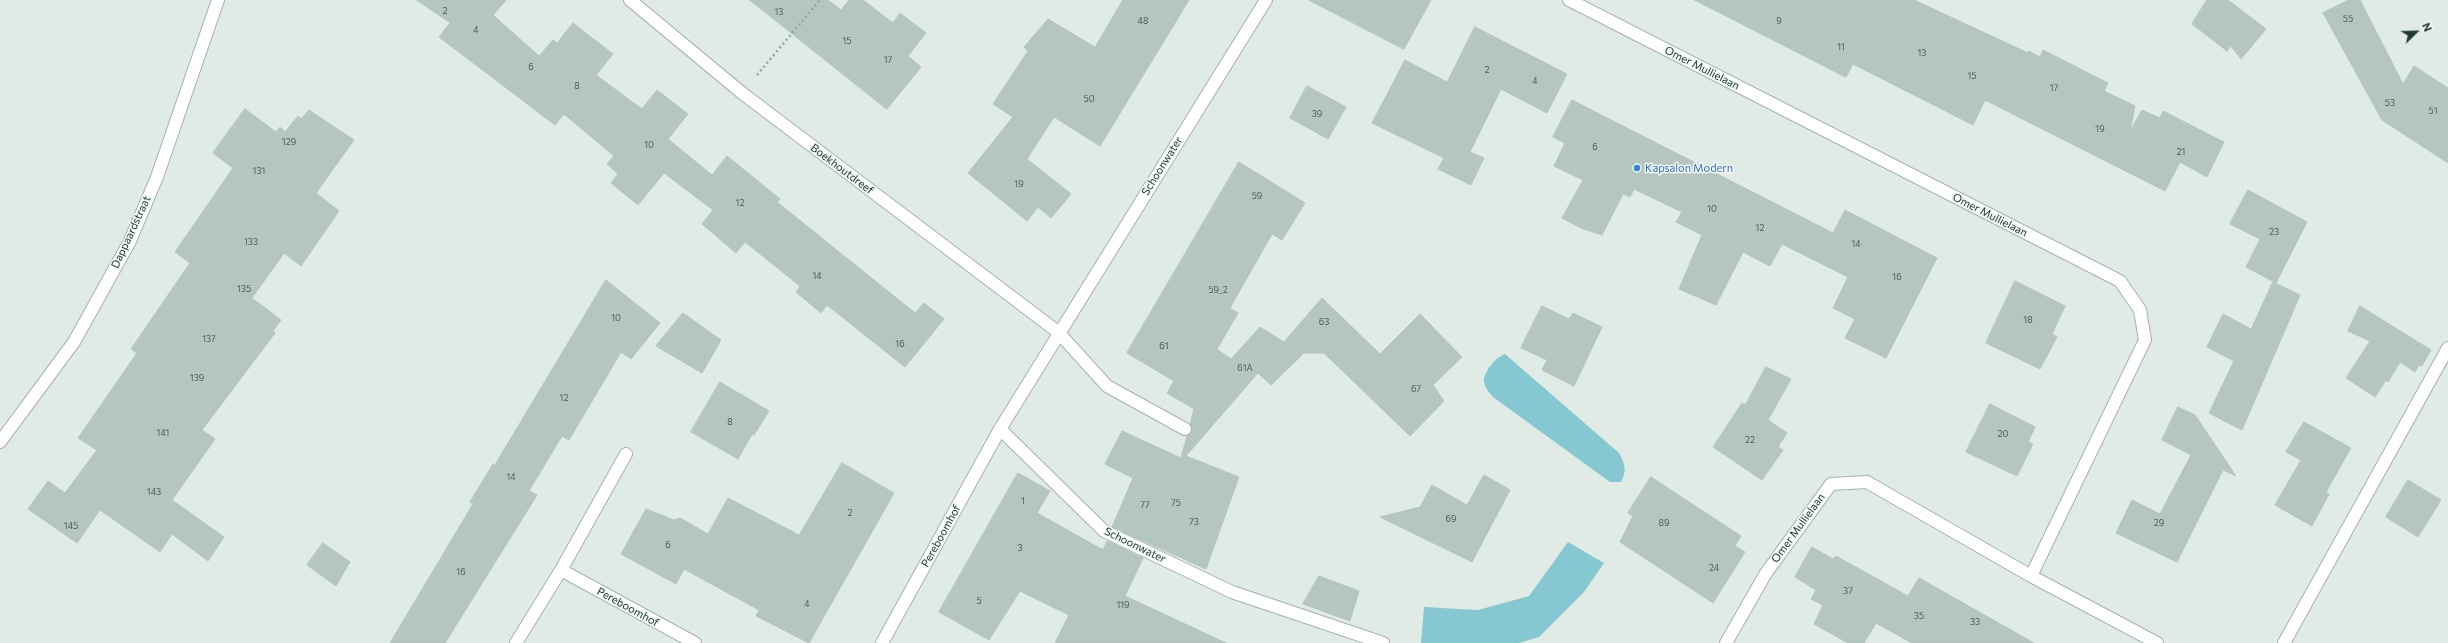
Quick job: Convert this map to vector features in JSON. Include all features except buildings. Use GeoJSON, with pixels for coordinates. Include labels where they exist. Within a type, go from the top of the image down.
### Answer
{"type":"FeatureCollection","features":[{"type":"Feature","properties":{"kind":"street","name":"Dappaardstraat"},"geometry":{"type":"LineString","coordinates":[[0,442],[74,342],[130,241],[157,178],[218,0]]}},
{"type":"Feature","properties":{"kind":"street","name":"Boekhoutdreef"},"geometry":{"type":"LineString","coordinates":[[630,0],[742,93],[1058,332]]}},
{"type":"Feature","properties":{"kind":"street","name":"Schoonwater"},"geometry":{"type":"LineString","coordinates":[[1266,0],[1058,332],[1000,429],[1104,532],[1232,592],[1384,643]]}},
{"type":"Feature","properties":{"kind":"street","name":"Omer Mullielaan"},"geometry":{"type":"LineString","coordinates":[[1569,0],[2120,281],[2140,310],[2145,340],[2031,576]]}},
{"type":"Feature","properties":{"kind":"street"},"geometry":{"type":"LineString","coordinates":[[1058,332],[1107,386],[1186,429]]}},
{"type":"Feature","properties":{"kind":"street"},"geometry":{"type":"LineString","coordinates":[[2284,643],[2448,348]]}},
{"type":"Feature","properties":{"kind":"street","name":"Pereboomhof"},"geometry":{"type":"LineString","coordinates":[[882,643],[1000,429]]}},
{"type":"Feature","properties":{"kind":"street"},"geometry":{"type":"LineString","coordinates":[[516,643],[561,570],[626,454]]}},
{"type":"Feature","properties":{"kind":"street","name":"Omer Mullielaan"},"geometry":{"type":"LineString","coordinates":[[1726,643],[1766,573],[1831,484],[1866,482],[2031,576],[2157,643]]}},
{"type":"Feature","properties":{"kind":"street","name":"Pereboomhof"},"geometry":{"type":"LineString","coordinates":[[561,570],[695,643]]}},
{"type":"Feature","properties":{"kind":"path"},"geometry":{"type":"LineString","coordinates":[[742,93],[820,0]]}},
{"type":"Feature","properties":{"kind":"water"},"geometry":{"type":"Polygon","coordinates":[[[1505,354],[1619,453],[1623,461],[1625,471],[1621,482],[1610,482],[1493,397],[1485,385],[1484,380],[1486,372],[1498,358],[1505,354]]]}},
{"type":"Feature","properties":{"kind":"water"},"geometry":{"type":"Polygon","coordinates":[[[1568,542],[1604,563],[1584,592],[1539,637],[1519,643],[1421,643],[1424,607],[1478,610],[1529,596],[1568,542]]]}},
{"type":"Feature","properties":{"kind":"place","name":"Kapsalon Modern"},"geometry":{"type":"Point","coordinates":[1637,168]}}]}
